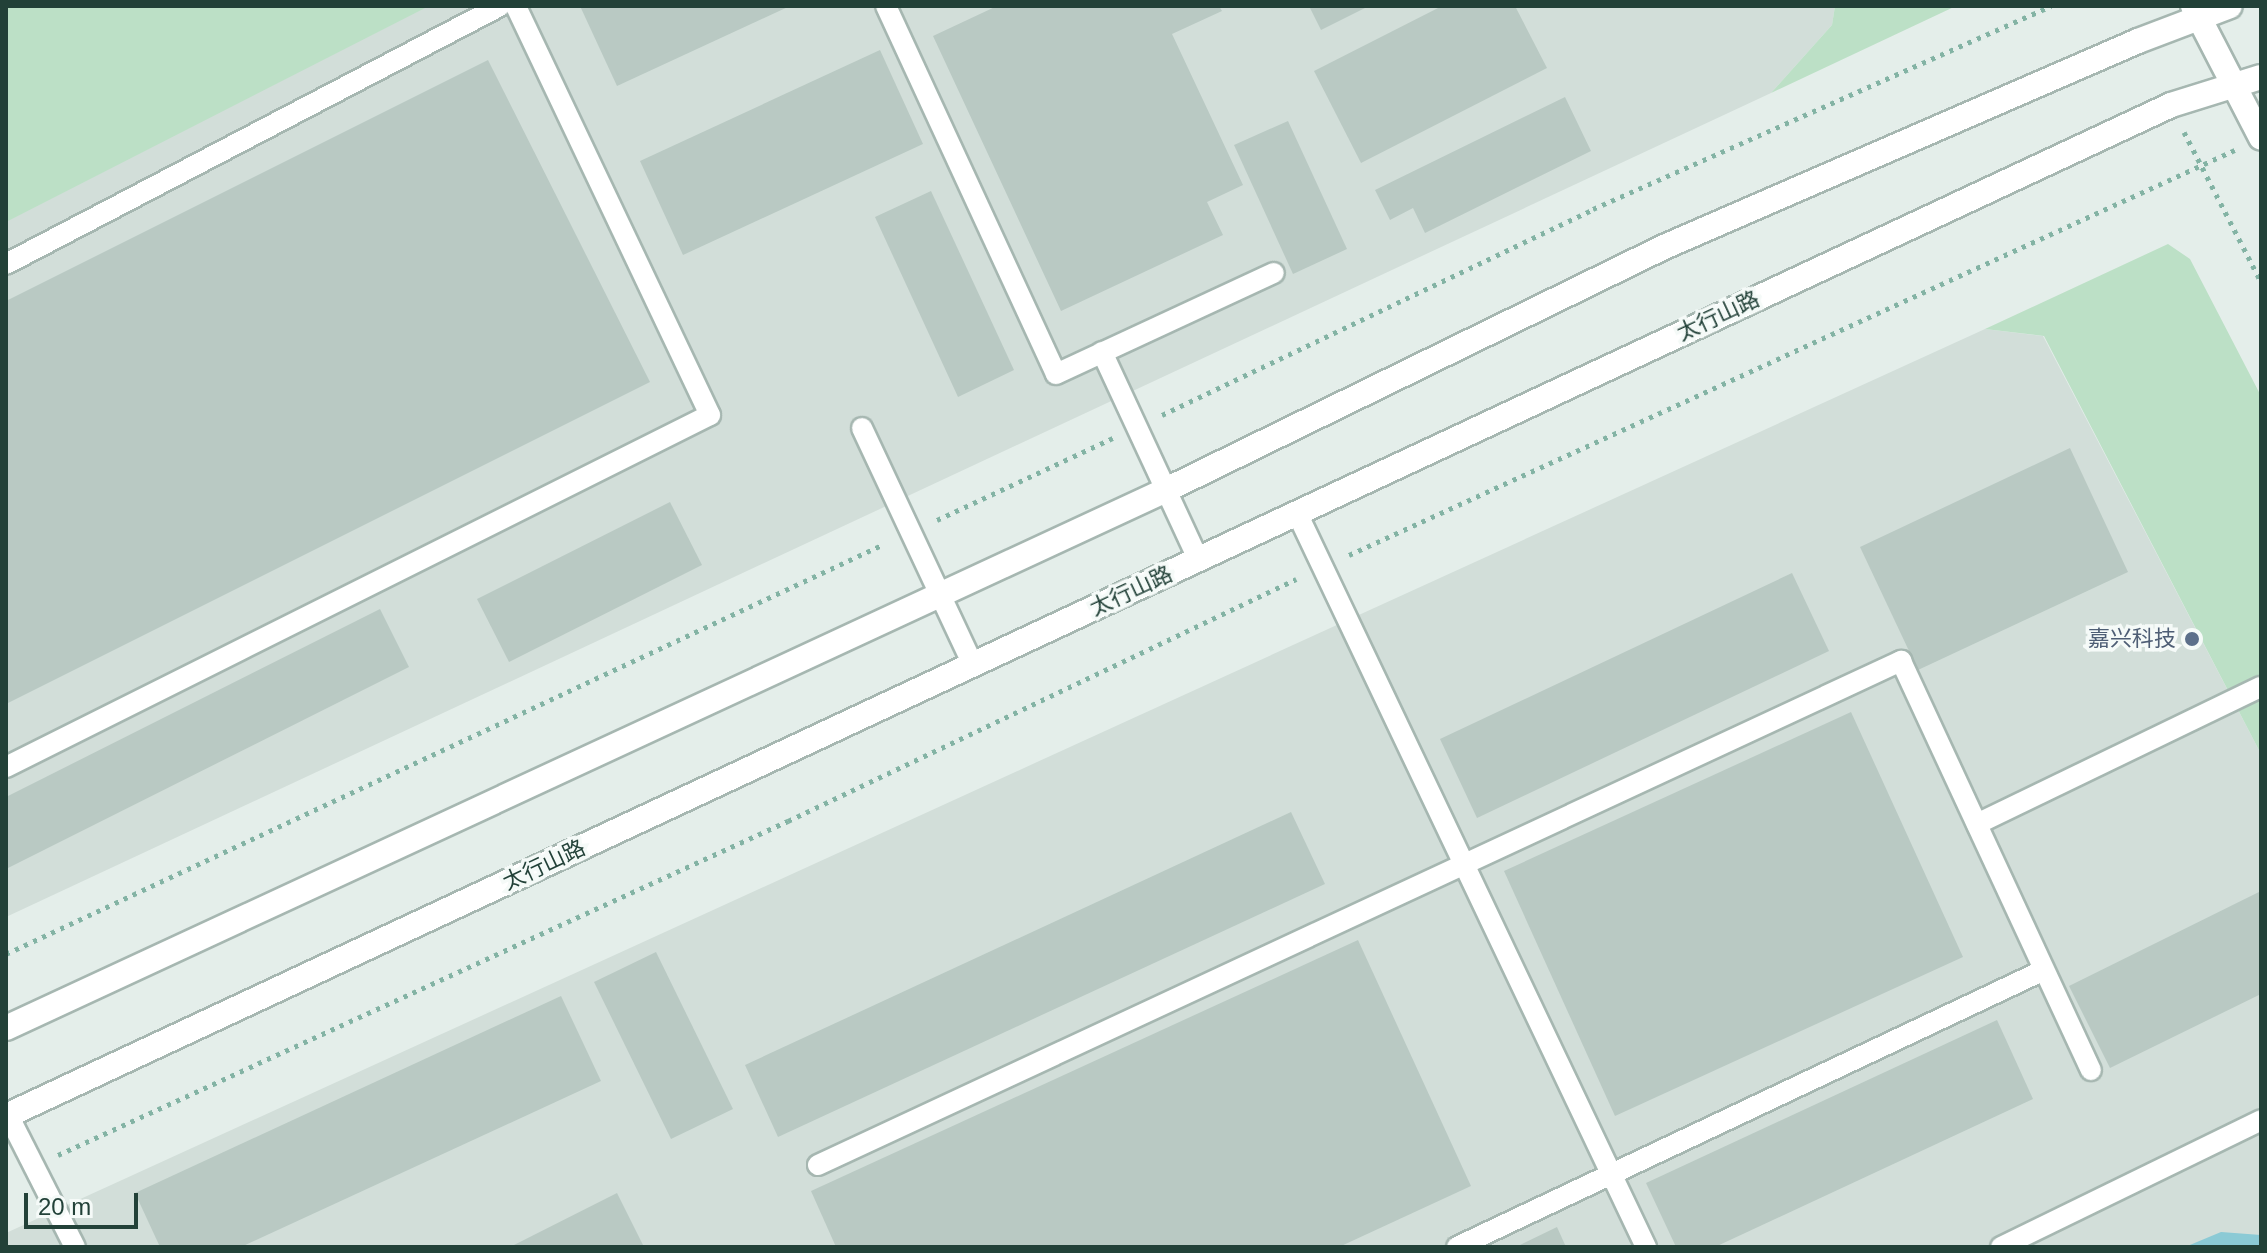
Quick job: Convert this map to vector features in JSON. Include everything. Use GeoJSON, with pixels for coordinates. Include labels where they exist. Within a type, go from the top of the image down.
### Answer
{"type":"FeatureCollection","features":[{"type":"Feature","properties":{"kind":"street"},"geometry":{"type":"LineString","coordinates":[[6,1028],[1166,490],[1664,247],[2196,12],[2230,6]]}},
{"type":"Feature","properties":{"kind":"street"},"geometry":{"type":"LineString","coordinates":[[2196,12],[2234,85],[2255,142]]}},
{"type":"Feature","properties":{"kind":"street","name":"太行山路"},"geometry":{"type":"LineString","coordinates":[[7,1115],[2171,105],[2261,77]]}},
{"type":"Feature","properties":{"kind":"lane"},"geometry":{"type":"LineString","coordinates":[[6,264],[500,6]]}},
{"type":"Feature","properties":{"kind":"lane"},"geometry":{"type":"LineString","coordinates":[[6,767],[710,415],[516,6]]}},
{"type":"Feature","properties":{"kind":"lane"},"geometry":{"type":"LineString","coordinates":[[886,6],[1056,374],[1274,273]]}},
{"type":"Feature","properties":{"kind":"lane"},"geometry":{"type":"LineString","coordinates":[[1102,352],[1198,559]]}},
{"type":"Feature","properties":{"kind":"lane"},"geometry":{"type":"LineString","coordinates":[[862,428],[973,665]]}},
{"type":"Feature","properties":{"kind":"lane"},"geometry":{"type":"LineString","coordinates":[[1297,513],[1646,1247]]}},
{"type":"Feature","properties":{"kind":"lane"},"geometry":{"type":"LineString","coordinates":[[818,1165],[1901,661],[2091,1070]]}},
{"type":"Feature","properties":{"kind":"lane"},"geometry":{"type":"LineString","coordinates":[[1977,824],[2261,687]]}},
{"type":"Feature","properties":{"kind":"lane"},"geometry":{"type":"LineString","coordinates":[[1457,1247],[2044,970]]}},
{"type":"Feature","properties":{"kind":"lane"},"geometry":{"type":"LineString","coordinates":[[7,1115],[75,1247]]}},
{"type":"Feature","properties":{"kind":"lane"},"geometry":{"type":"LineString","coordinates":[[2001,1247],[2261,1120]]}},
{"type":"Feature","properties":{"kind":"path"},"geometry":{"type":"LineString","coordinates":[[6,954],[1137,427],[1593,209],[2051,6]]}},
{"type":"Feature","properties":{"kind":"path"},"geometry":{"type":"LineString","coordinates":[[2171,105],[2261,282]]}},
{"type":"Feature","properties":{"kind":"path"},"geometry":{"type":"LineString","coordinates":[[34,1166],[788,821],[1323,566],[2201,163],[2255,142]]}},
{"type":"Feature","properties":{"kind":"shaded area"},"geometry":{"type":"Polygon","coordinates":[[[6,6],[1835,6],[1832,25],[1771,93],[6,917],[6,6]]]}},
{"type":"Feature","properties":{"kind":"shaded area"},"geometry":{"type":"Polygon","coordinates":[[[1985,329],[2043,336],[2261,754],[2261,1247],[6,1247],[6,1233],[1985,329]]]}},
{"type":"Feature","properties":{"kind":"green space"},"geometry":{"type":"Polygon","coordinates":[[[6,6],[429,6],[6,222],[6,6]]]}},
{"type":"Feature","properties":{"kind":"green space"},"geometry":{"type":"Polygon","coordinates":[[[1835,6],[1956,6],[1771,93],[1832,25],[1835,6]]]}},
{"type":"Feature","properties":{"kind":"green space"},"geometry":{"type":"Polygon","coordinates":[[[2168,244],[2190,259],[2261,396],[2261,754],[2044,336],[1985,329],[2168,244]]]}},
{"type":"Feature","properties":{"kind":"water"},"geometry":{"type":"Polygon","coordinates":[[[2221,1232],[2261,1235],[2261,1247],[2185,1247],[2221,1232]]]}},
{"type":"Feature","properties":{"kind":"building"},"geometry":{"type":"Polygon","coordinates":[[[580,6],[790,6],[617,86],[580,6]]]}},
{"type":"Feature","properties":{"kind":"building"},"geometry":{"type":"Polygon","coordinates":[[[997,6],[1219,6],[1222,11],[1172,34],[1243,185],[1207,202],[1223,235],[1061,311],[933,36],[997,6]]]}},
{"type":"Feature","properties":{"kind":"building"},"geometry":{"type":"Polygon","coordinates":[[[1309,6],[1369,6],[1321,30],[1309,6]]]}},
{"type":"Feature","properties":{"kind":"building"},"geometry":{"type":"Polygon","coordinates":[[[1442,6],[1515,6],[1547,68],[1361,163],[1314,71],[1442,6]]]}},
{"type":"Feature","properties":{"kind":"building"},"geometry":{"type":"Polygon","coordinates":[[[880,50],[923,144],[683,255],[640,161],[880,50]]]}},
{"type":"Feature","properties":{"kind":"building"},"geometry":{"type":"Polygon","coordinates":[[[488,60],[650,382],[6,704],[6,301],[488,60]]]}},
{"type":"Feature","properties":{"kind":"building"},"geometry":{"type":"Polygon","coordinates":[[[1565,97],[1591,151],[1425,233],[1413,208],[1390,220],[1375,190],[1565,97]]]}},
{"type":"Feature","properties":{"kind":"building"},"geometry":{"type":"Polygon","coordinates":[[[1288,121],[1347,249],[1293,274],[1234,145],[1288,121]]]}},
{"type":"Feature","properties":{"kind":"building"},"geometry":{"type":"Polygon","coordinates":[[[931,191],[1014,370],[958,397],[875,217],[931,191]]]}},
{"type":"Feature","properties":{"kind":"building"},"geometry":{"type":"Polygon","coordinates":[[[2070,448],[2128,572],[1918,670],[1860,547],[2070,448]]]}},
{"type":"Feature","properties":{"kind":"building"},"geometry":{"type":"Polygon","coordinates":[[[670,502],[702,565],[509,662],[477,599],[670,502]]]}},
{"type":"Feature","properties":{"kind":"building"},"geometry":{"type":"Polygon","coordinates":[[[1792,573],[1829,651],[1477,818],[1440,739],[1792,573]]]}},
{"type":"Feature","properties":{"kind":"building"},"geometry":{"type":"Polygon","coordinates":[[[380,609],[409,667],[6,869],[6,797],[380,609]]]}},
{"type":"Feature","properties":{"kind":"building"},"geometry":{"type":"Polygon","coordinates":[[[1851,712],[1963,957],[1615,1116],[1504,871],[1851,712]]]}},
{"type":"Feature","properties":{"kind":"building"},"geometry":{"type":"Polygon","coordinates":[[[1291,812],[1325,884],[778,1137],[745,1065],[1291,812]]]}},
{"type":"Feature","properties":{"kind":"building"},"geometry":{"type":"Polygon","coordinates":[[[2261,891],[2261,994],[2110,1068],[2069,986],[2261,891]]]}},
{"type":"Feature","properties":{"kind":"building"},"geometry":{"type":"Polygon","coordinates":[[[1358,940],[1471,1186],[1339,1247],[836,1247],[811,1191],[1358,940]]]}},
{"type":"Feature","properties":{"kind":"building"},"geometry":{"type":"Polygon","coordinates":[[[656,952],[733,1109],[671,1139],[594,982],[656,952]]]}},
{"type":"Feature","properties":{"kind":"building"},"geometry":{"type":"Polygon","coordinates":[[[561,996],[601,1081],[241,1247],[160,1247],[135,1193],[561,996]]]}},
{"type":"Feature","properties":{"kind":"building"},"geometry":{"type":"Polygon","coordinates":[[[1997,1020],[2033,1099],[1715,1247],[1676,1247],[1646,1183],[1997,1020]]]}},
{"type":"Feature","properties":{"kind":"building"},"geometry":{"type":"Polygon","coordinates":[[[617,1193],[644,1247],[510,1247],[617,1193]]]}},
{"type":"Feature","properties":{"kind":"building"},"geometry":{"type":"Polygon","coordinates":[[[1557,1227],[1566,1247],[1516,1247],[1557,1227]]]}},
{"type":"Feature","properties":{"kind":"place","name":"嘉兴科技"},"geometry":{"type":"Point","coordinates":[2192,639]}}]}
